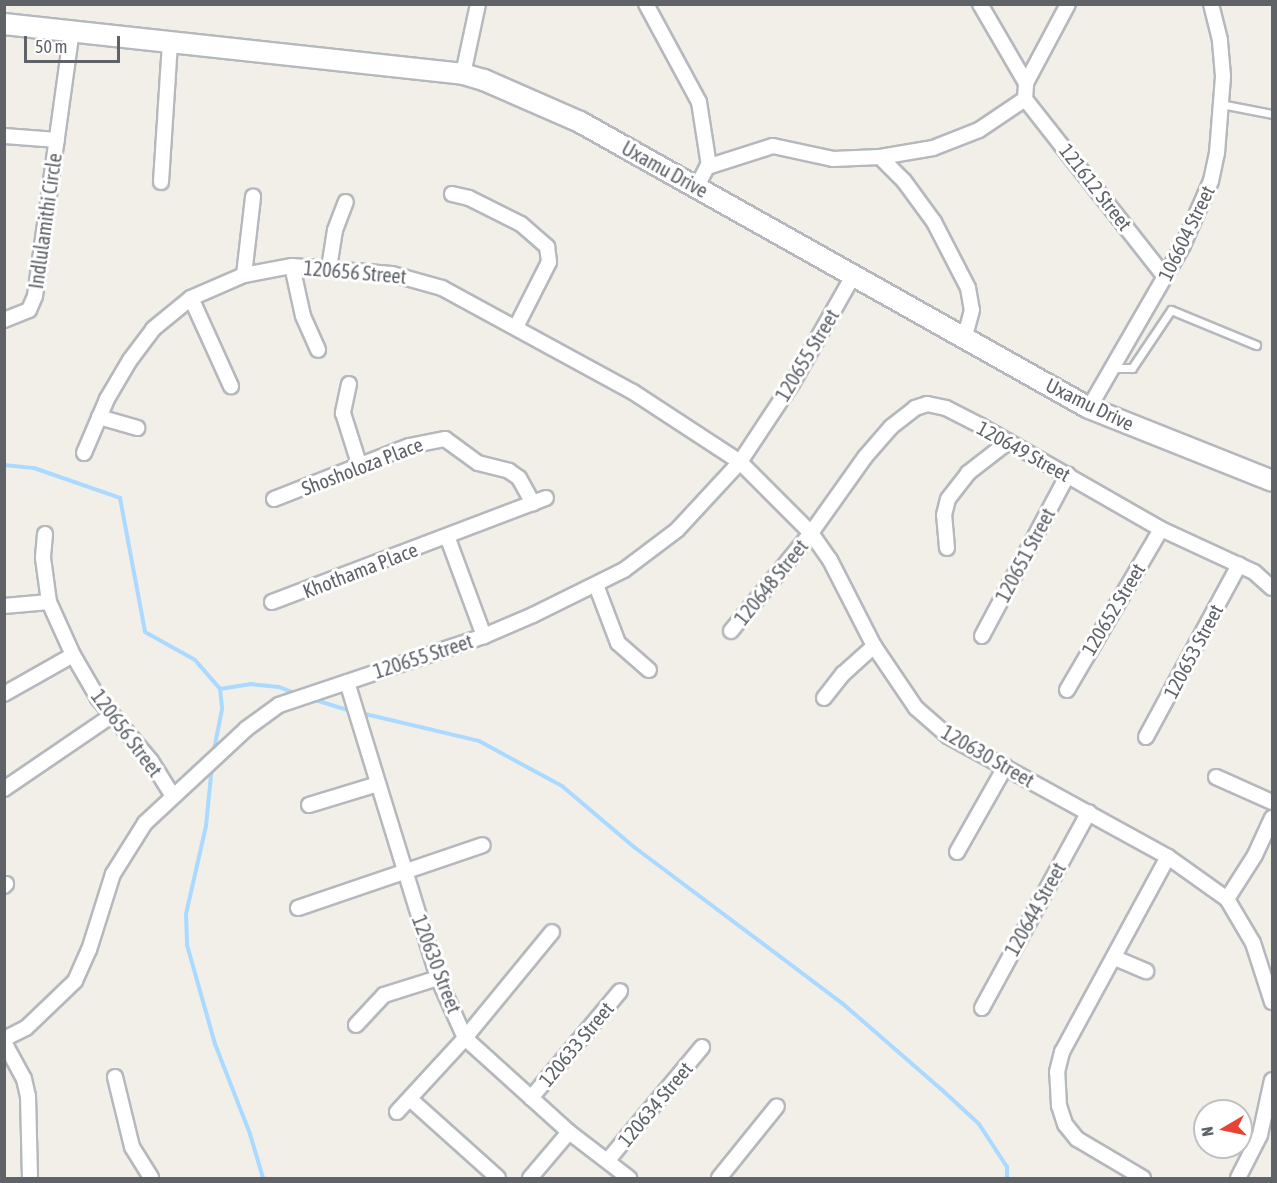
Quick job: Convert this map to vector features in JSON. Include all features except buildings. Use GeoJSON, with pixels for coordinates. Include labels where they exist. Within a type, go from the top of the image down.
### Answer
{"type":"FeatureCollection","features":[{"type":"Feature","properties":{"kind":"street"},"geometry":{"type":"LineString","coordinates":[[464,74],[478,4]]}},
{"type":"Feature","properties":{"kind":"street"},"geometry":{"type":"LineString","coordinates":[[646,4],[699,102],[709,166],[697,186]]}},
{"type":"Feature","properties":{"kind":"street"},"geometry":{"type":"LineString","coordinates":[[980,4],[1026,83]]}},
{"type":"Feature","properties":{"kind":"street"},"geometry":{"type":"LineString","coordinates":[[709,166],[773,146],[833,159],[879,157],[952,143],[1025,99],[1026,83],[1068,4]]}},
{"type":"Feature","properties":{"kind":"street","name":"106604 Street"},"geometry":{"type":"LineString","coordinates":[[1089,408],[1165,277],[1211,181],[1221,104],[1220,40],[1211,4]]}},
{"type":"Feature","properties":{"kind":"street","name":"Uxamu Drive"},"geometry":{"type":"LineString","coordinates":[[4,24],[464,74],[543,104],[697,186],[1089,408],[1272,481]]}},
{"type":"Feature","properties":{"kind":"street","name":"Indlulamithi Circle"},"geometry":{"type":"LineString","coordinates":[[4,320],[29,310],[35,296],[72,31]]}},
{"type":"Feature","properties":{"kind":"street"},"geometry":{"type":"LineString","coordinates":[[161,182],[170,42]]}},
{"type":"Feature","properties":{"kind":"street","name":"121612 Street"},"geometry":{"type":"LineString","coordinates":[[1025,99],[1165,277]]}},
{"type":"Feature","properties":{"kind":"street","name":"Indlulamithi Circle"},"geometry":{"type":"LineString","coordinates":[[4,136],[57,140]]}},
{"type":"Feature","properties":{"kind":"street"},"geometry":{"type":"LineString","coordinates":[[879,157],[904,181],[934,222],[968,288],[972,310],[965,337]]}},
{"type":"Feature","properties":{"kind":"street"},"geometry":{"type":"LineString","coordinates":[[452,194],[469,198],[521,224],[547,247],[549,262],[517,326]]}},
{"type":"Feature","properties":{"kind":"street"},"geometry":{"type":"LineString","coordinates":[[244,274],[253,196]]}},
{"type":"Feature","properties":{"kind":"street"},"geometry":{"type":"LineString","coordinates":[[329,268],[335,230],[346,202]]}},
{"type":"Feature","properties":{"kind":"street"},"geometry":{"type":"LineString","coordinates":[[292,266],[303,316],[318,350]]}},
{"type":"Feature","properties":{"kind":"street","name":"120656 Street"},"geometry":{"type":"LineString","coordinates":[[84,453],[99,417],[130,360],[153,329],[191,298],[244,274],[292,266],[421,279],[517,326],[633,392],[740,462]]}},
{"type":"Feature","properties":{"kind":"street","name":"120655 Street"},"geometry":{"type":"LineString","coordinates":[[4,1041],[26,1028],[75,981],[89,950],[113,874],[145,823],[214,757],[279,705],[484,636],[596,585],[662,543],[740,462],[793,382],[854,274]]}},
{"type":"Feature","properties":{"kind":"street"},"geometry":{"type":"LineString","coordinates":[[191,298],[231,386]]}},
{"type":"Feature","properties":{"kind":"street"},"geometry":{"type":"LineString","coordinates":[[349,384],[343,413],[360,467]]}},
{"type":"Feature","properties":{"kind":"street","name":"120649 Street"},"geometry":{"type":"LineString","coordinates":[[811,533],[866,457],[891,427],[915,408],[927,404],[945,408],[1068,474],[1161,529],[1239,565],[1272,588]]}},
{"type":"Feature","properties":{"kind":"street"},"geometry":{"type":"LineString","coordinates":[[99,417],[137,428]]}},
{"type":"Feature","properties":{"kind":"street","name":"Shosholoza Place"},"geometry":{"type":"LineString","coordinates":[[274,499],[409,446],[445,439],[478,462],[509,471],[519,478],[533,503]]}},
{"type":"Feature","properties":{"kind":"street"},"geometry":{"type":"LineString","coordinates":[[947,548],[944,515],[948,499],[968,472],[1008,442]]}},
{"type":"Feature","properties":{"kind":"street","name":"120630 Street"},"geometry":{"type":"LineString","coordinates":[[740,462],[811,533],[830,560],[873,646],[906,695],[932,722],[1005,767],[1168,857],[1227,899],[1253,943],[1272,1002]]}},
{"type":"Feature","properties":{"kind":"street","name":"120651 Street"},"geometry":{"type":"LineString","coordinates":[[982,636],[1068,474]]}},
{"type":"Feature","properties":{"kind":"street","name":"Khothama Place"},"geometry":{"type":"LineString","coordinates":[[272,602],[546,498]]}},
{"type":"Feature","properties":{"kind":"street","name":"120652 Street"},"geometry":{"type":"LineString","coordinates":[[1067,690],[1094,638],[1161,529]]}},
{"type":"Feature","properties":{"kind":"street","name":"120648 Street"},"geometry":{"type":"LineString","coordinates":[[731,631],[811,533]]}},
{"type":"Feature","properties":{"kind":"street","name":"120656 Street"},"geometry":{"type":"LineString","coordinates":[[45,534],[43,558],[49,602],[73,655],[111,716],[151,761],[172,795]]}},
{"type":"Feature","properties":{"kind":"street"},"geometry":{"type":"LineString","coordinates":[[447,536],[484,636]]}},
{"type":"Feature","properties":{"kind":"street","name":"120653 Street"},"geometry":{"type":"LineString","coordinates":[[1146,737],[1239,565]]}},
{"type":"Feature","properties":{"kind":"street"},"geometry":{"type":"LineString","coordinates":[[596,585],[618,642],[648,670]]}},
{"type":"Feature","properties":{"kind":"street"},"geometry":{"type":"LineString","coordinates":[[4,606],[49,602]]}},
{"type":"Feature","properties":{"kind":"street"},"geometry":{"type":"LineString","coordinates":[[824,698],[843,674],[873,646]]}},
{"type":"Feature","properties":{"kind":"street"},"geometry":{"type":"LineString","coordinates":[[4,694],[73,655]]}},
{"type":"Feature","properties":{"kind":"street","name":"120630 Street"},"geometry":{"type":"LineString","coordinates":[[347,682],[438,978],[465,1038],[569,1132],[608,1160],[629,1179]]}},
{"type":"Feature","properties":{"kind":"street"},"geometry":{"type":"LineString","coordinates":[[4,789],[111,716]]}},
{"type":"Feature","properties":{"kind":"street"},"geometry":{"type":"LineString","coordinates":[[957,852],[1005,767]]}},
{"type":"Feature","properties":{"kind":"street"},"geometry":{"type":"LineString","coordinates":[[1216,777],[1272,802]]}},
{"type":"Feature","properties":{"kind":"street"},"geometry":{"type":"LineString","coordinates":[[309,805],[378,784]]}},
{"type":"Feature","properties":{"kind":"street","name":"120644 Street"},"geometry":{"type":"LineString","coordinates":[[982,1008],[1089,812]]}},
{"type":"Feature","properties":{"kind":"street"},"geometry":{"type":"LineString","coordinates":[[1227,899],[1272,818]]}},
{"type":"Feature","properties":{"kind":"street"},"geometry":{"type":"LineString","coordinates":[[298,908],[483,845]]}},
{"type":"Feature","properties":{"kind":"street"},"geometry":{"type":"LineString","coordinates":[[1143,1179],[1077,1139],[1065,1124],[1059,1106],[1057,1072],[1062,1052],[1168,857]]}},
{"type":"Feature","properties":{"kind":"street"},"geometry":{"type":"LineString","coordinates":[[397,1113],[465,1038],[552,932]]}},
{"type":"Feature","properties":{"kind":"street"},"geometry":{"type":"LineString","coordinates":[[1115,958],[1146,971]]}},
{"type":"Feature","properties":{"kind":"street"},"geometry":{"type":"LineString","coordinates":[[356,1025],[384,995],[438,978]]}},
{"type":"Feature","properties":{"kind":"street","name":"120633 Street"},"geometry":{"type":"LineString","coordinates":[[531,1098],[620,991]]}},
{"type":"Feature","properties":{"kind":"street"},"geometry":{"type":"LineString","coordinates":[[4,1041],[24,1079],[28,1096],[30,1179]]}},
{"type":"Feature","properties":{"kind":"street","name":"120634 Street"},"geometry":{"type":"LineString","coordinates":[[608,1160],[702,1047]]}},
{"type":"Feature","properties":{"kind":"street"},"geometry":{"type":"LineString","coordinates":[[115,1077],[132,1148],[151,1179]]}},
{"type":"Feature","properties":{"kind":"street"},"geometry":{"type":"LineString","coordinates":[[1238,1179],[1260,1136],[1272,1080]]}},
{"type":"Feature","properties":{"kind":"street"},"geometry":{"type":"LineString","coordinates":[[410,1099],[498,1179]]}},
{"type":"Feature","properties":{"kind":"street"},"geometry":{"type":"LineString","coordinates":[[719,1179],[777,1106]]}},
{"type":"Feature","properties":{"kind":"street"},"geometry":{"type":"LineString","coordinates":[[531,1177],[569,1132]]}},
{"type":"Feature","properties":{"kind":"lane"},"geometry":{"type":"LineString","coordinates":[[1221,104],[1272,114]]}},
{"type":"Feature","properties":{"kind":"lane"},"geometry":{"type":"LineString","coordinates":[[1113,368],[1132,368],[1171,310],[1256,345]]}},
{"type":"Feature","properties":{"kind":"waterway"},"geometry":{"type":"LineString","coordinates":[[4,465],[34,468],[120,498],[145,632],[195,660],[220,689],[222,709],[213,755]]}},
{"type":"Feature","properties":{"kind":"waterway"},"geometry":{"type":"LineString","coordinates":[[220,689],[250,684],[279,687],[297,694]]}},
{"type":"Feature","properties":{"kind":"waterway"},"geometry":{"type":"LineString","coordinates":[[312,699],[351,711]]}},
{"type":"Feature","properties":{"kind":"waterway"},"geometry":{"type":"LineString","coordinates":[[361,713],[479,741],[562,786],[634,847],[842,1003],[941,1089],[979,1124],[1007,1167],[1007,1178]]}},
{"type":"Feature","properties":{"kind":"waterway"},"geometry":{"type":"LineString","coordinates":[[212,765],[206,826],[186,914],[187,945],[215,1044],[250,1134],[263,1178]]}}]}
